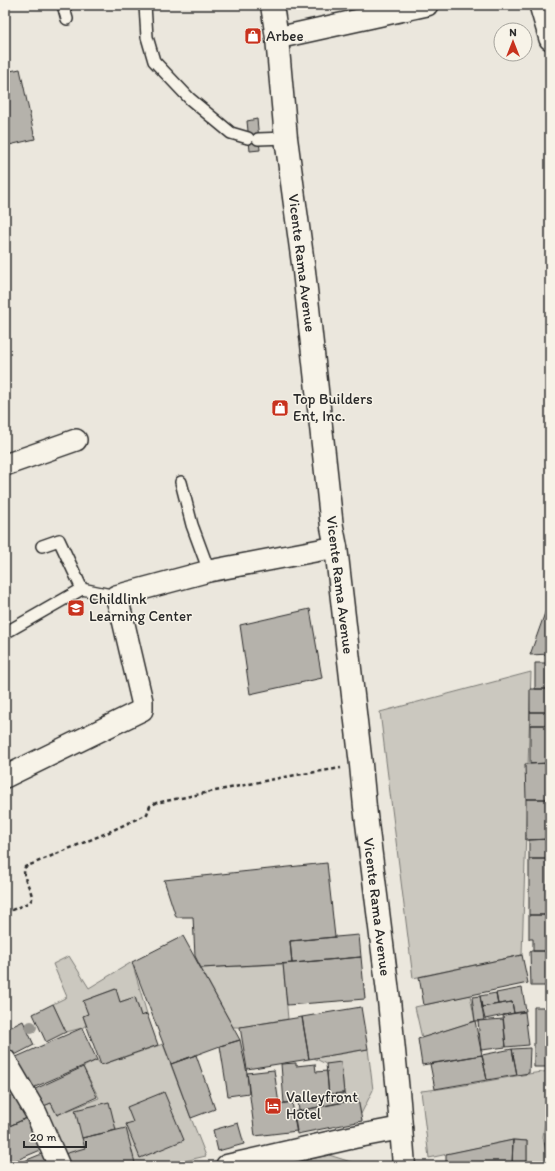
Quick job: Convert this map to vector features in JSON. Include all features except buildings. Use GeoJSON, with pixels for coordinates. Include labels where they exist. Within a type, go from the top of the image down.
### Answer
{"type":"FeatureCollection","features":[{"type":"Feature","properties":{"kind":"main road","name":"Vicente Rama Avenue"},"geometry":{"type":"LineString","coordinates":[[272,5],[277,38],[286,138],[304,271],[332,527],[336,546],[365,807],[390,1007],[404,1166]]}},
{"type":"Feature","properties":{"kind":"main road"},"geometry":{"type":"LineString","coordinates":[[227,1166],[354,1137],[401,1128]]}},
{"type":"Feature","properties":{"kind":"street"},"geometry":{"type":"LineString","coordinates":[[277,38],[427,5]]}},
{"type":"Feature","properties":{"kind":"street"},"geometry":{"type":"LineString","coordinates":[[540,5],[550,39]]}},
{"type":"Feature","properties":{"kind":"street"},"geometry":{"type":"LineString","coordinates":[[5,465],[76,440]]}},
{"type":"Feature","properties":{"kind":"street"},"geometry":{"type":"LineString","coordinates":[[5,777],[142,710],[142,702],[116,596],[209,570],[336,546]]}},
{"type":"Feature","properties":{"kind":"street"},"geometry":{"type":"LineString","coordinates":[[5,1060],[36,1114],[60,1166]]}},
{"type":"Feature","properties":{"kind":"lane"},"geometry":{"type":"LineString","coordinates":[[63,5],[67,19]]}},
{"type":"Feature","properties":{"kind":"lane"},"geometry":{"type":"LineString","coordinates":[[145,5],[147,36],[154,60],[190,99],[231,133],[253,138],[286,138]]}},
{"type":"Feature","properties":{"kind":"lane"},"geometry":{"type":"LineString","coordinates":[[181,482],[192,525],[209,570]]}},
{"type":"Feature","properties":{"kind":"lane"},"geometry":{"type":"LineString","coordinates":[[42,546],[59,540],[82,589]]}},
{"type":"Feature","properties":{"kind":"lane"},"geometry":{"type":"LineString","coordinates":[[5,633],[82,589],[116,596]]}},
{"type":"Feature","properties":{"kind":"path"},"geometry":{"type":"LineString","coordinates":[[5,59],[10,58]]}},
{"type":"Feature","properties":{"kind":"path"},"geometry":{"type":"LineString","coordinates":[[5,913],[30,902],[32,899],[32,894],[24,877],[25,867],[148,814],[150,806],[156,803],[284,777],[361,764]]}},
{"type":"Feature","properties":{"kind":"shaded area"},"geometry":{"type":"Polygon","coordinates":[[[531,672],[522,955],[413,978],[380,712],[531,672]]]}},
{"type":"Feature","properties":{"kind":"shaded area"},"geometry":{"type":"Polygon","coordinates":[[[69,956],[89,988],[132,962],[147,1014],[141,1016],[135,997],[120,1002],[115,989],[84,1001],[88,1014],[83,1016],[86,1025],[82,1028],[66,1032],[53,1004],[67,997],[53,964],[69,956]]]}},
{"type":"Feature","properties":{"kind":"shaded area"},"geometry":{"type":"Polygon","coordinates":[[[283,964],[288,1019],[241,1027],[233,1027],[201,968],[283,964]]]}},
{"type":"Feature","properties":{"kind":"shaded area"},"geometry":{"type":"Polygon","coordinates":[[[470,995],[475,1021],[422,1038],[415,1007],[470,995]]]}},
{"type":"Feature","properties":{"kind":"shaded area"},"geometry":{"type":"Polygon","coordinates":[[[163,1044],[206,1156],[163,1166],[65,1166],[41,1107],[51,1103],[57,1115],[99,1098],[83,1067],[97,1060],[101,1065],[163,1044]]]}},
{"type":"Feature","properties":{"kind":"shaded area"},"geometry":{"type":"Polygon","coordinates":[[[368,1049],[373,1090],[361,1114],[358,1100],[345,1102],[341,1063],[326,1064],[314,1058],[368,1049]]]}},
{"type":"Feature","properties":{"kind":"shaded area"},"geometry":{"type":"Polygon","coordinates":[[[550,1071],[543,1137],[548,1162],[540,1164],[540,1166],[527,1166],[527,1141],[513,1140],[429,1158],[421,1091],[550,1071]]]}},
{"type":"Feature","properties":{"kind":"shaded area"},"geometry":{"type":"Polygon","coordinates":[[[329,1155],[354,1163],[356,1166],[307,1166],[306,1160],[329,1155]]]}},
{"type":"Feature","properties":{"kind":"place","name":"Arbee"},"geometry":{"type":"Point","coordinates":[253,36]}},
{"type":"Feature","properties":{"kind":"place","name":"Top Builders Ent, Inc."},"geometry":{"type":"Point","coordinates":[280,408]}},
{"type":"Feature","properties":{"kind":"place","name":"Childlink Learning Center"},"geometry":{"type":"Point","coordinates":[76,608]}},
{"type":"Feature","properties":{"kind":"place","name":"Valleyfront Hotel"},"geometry":{"type":"Point","coordinates":[273,1106]}}]}
